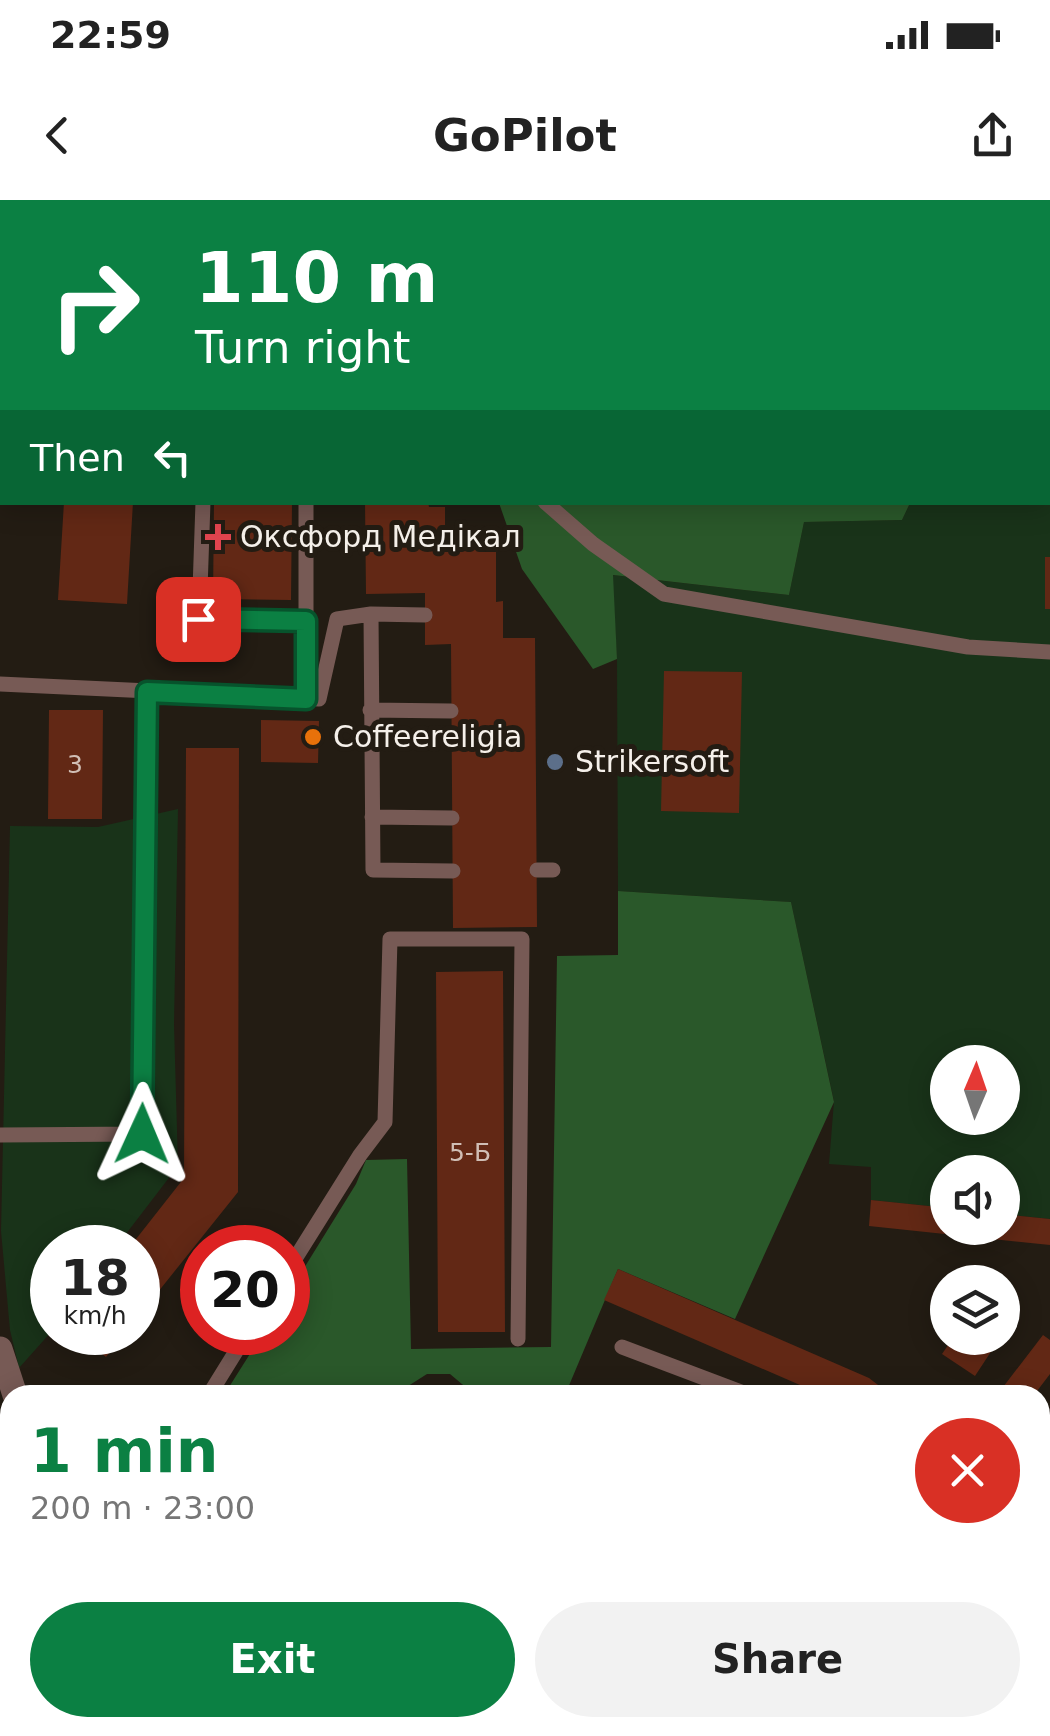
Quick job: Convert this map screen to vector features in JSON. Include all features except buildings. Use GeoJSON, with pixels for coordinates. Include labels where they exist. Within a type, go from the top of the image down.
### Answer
{"type":"FeatureCollection","features":[{"type":"Feature","properties":{"kind":"street"},"geometry":{"type":"LineString","coordinates":[[0,1349],[12,1385]]}},
{"type":"Feature","properties":{"kind":"lane"},"geometry":{"type":"LineString","coordinates":[[203,505],[198,619],[306,621]]}},
{"type":"Feature","properties":{"kind":"lane"},"geometry":{"type":"LineString","coordinates":[[306,505],[306,699]]}},
{"type":"Feature","properties":{"kind":"lane"},"geometry":{"type":"LineString","coordinates":[[548,505],[593,544],[664,594],[968,647],[1050,652]]}},
{"type":"Feature","properties":{"kind":"lane"},"geometry":{"type":"LineString","coordinates":[[371,614],[374,870],[453,870]]}},
{"type":"Feature","properties":{"kind":"lane"},"geometry":{"type":"LineString","coordinates":[[0,684],[318,699],[337,619],[371,614],[425,615]]}},
{"type":"Feature","properties":{"kind":"lane"},"geometry":{"type":"LineString","coordinates":[[0,1135],[142,1134],[147,692]]}},
{"type":"Feature","properties":{"kind":"lane"},"geometry":{"type":"LineString","coordinates":[[370,710],[452,712]]}},
{"type":"Feature","properties":{"kind":"lane"},"geometry":{"type":"LineString","coordinates":[[372,817],[452,818]]}},
{"type":"Feature","properties":{"kind":"lane"},"geometry":{"type":"LineString","coordinates":[[310,1235],[385,1122],[390,939],[522,939],[518,1340]]}},
{"type":"Feature","properties":{"kind":"lane"},"geometry":{"type":"LineString","coordinates":[[622,1347],[723,1385]]}},
{"type":"Feature","properties":{"kind":"lane"},"geometry":{"type":"LineString","coordinates":[[215,1385],[234,1355]]}},
{"type":"Feature","properties":{"kind":"green space"},"geometry":{"type":"Polygon","coordinates":[[[500,505],[909,505],[902,520],[804,522],[789,595],[613,575],[617,659],[593,669],[522,569],[500,505]]]}},
{"type":"Feature","properties":{"kind":"green space"},"geometry":{"type":"Polygon","coordinates":[[[909,505],[1050,505],[1050,1219],[1020,1216],[1020,1155],[930,1155],[930,1206],[871,1200],[871,1167],[829,1164],[834,1101],[791,902],[618,891],[617,660],[612,575],[789,595],[804,522],[902,520],[909,505]]]}},
{"type":"Feature","properties":{"kind":"green space"},"geometry":{"type":"Polygon","coordinates":[[[178,809],[174,1024],[178,1166],[133,1225],[30,1225],[31,1355],[19,1368],[10,1330],[1,1231],[10,826],[98,827],[178,809]]]}},
{"type":"Feature","properties":{"kind":"green space"},"geometry":{"type":"Polygon","coordinates":[[[618,891],[791,902],[834,1102],[735,1319],[618,1269],[569,1385],[463,1385],[450,1374],[427,1374],[410,1385],[230,1385],[249,1355],[310,1355],[310,1258],[356,1184],[366,1160],[407,1159],[411,1349],[551,1347],[557,956],[618,955],[618,891]]]}},
{"type":"Feature","properties":{"kind":"place","name":"Оксфорд Медікал"},"geometry":{"type":"Point","coordinates":[218,537]}},
{"type":"Feature","properties":{"kind":"place","name":"Coffeereligia"},"geometry":{"type":"Point","coordinates":[313,737]}},
{"type":"Feature","properties":{"kind":"place","name":"Strikersoft"},"geometry":{"type":"Point","coordinates":[555,762]}},
{"type":"Feature","properties":{"kind":"route"},"geometry":{"type":"LineString","coordinates":[[142,1134],[147,692],[306,699],[306,621],[198,619]]}}]}
